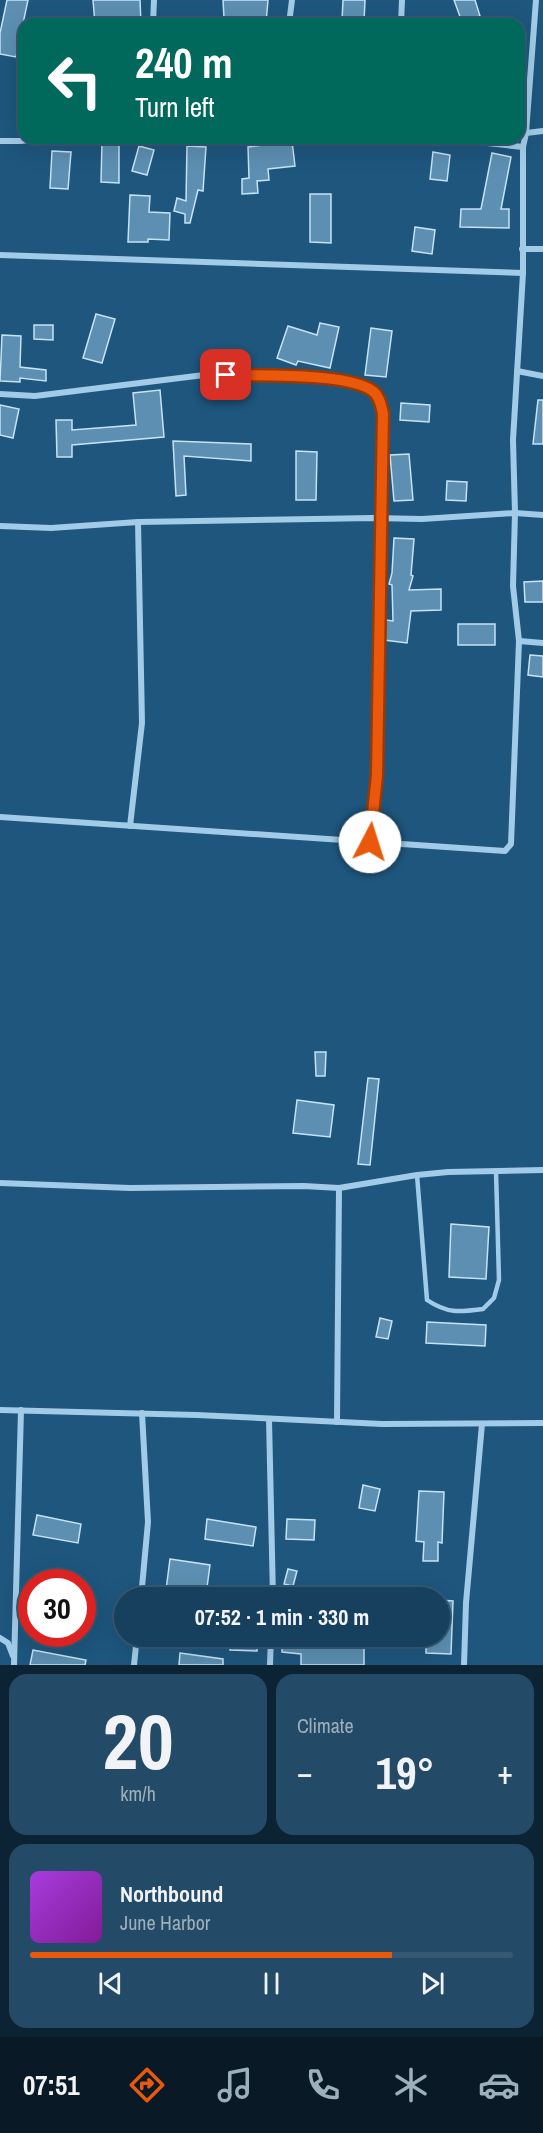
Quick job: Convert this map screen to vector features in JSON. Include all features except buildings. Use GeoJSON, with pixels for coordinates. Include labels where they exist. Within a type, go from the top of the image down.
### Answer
{"type":"FeatureCollection","features":[{"type":"Feature","properties":{"kind":"street"},"geometry":{"type":"LineString","coordinates":[[153,18],[154,0]]}},
{"type":"Feature","properties":{"kind":"street"},"geometry":{"type":"LineString","coordinates":[[290,18],[292,0]]}},
{"type":"Feature","properties":{"kind":"street"},"geometry":{"type":"LineString","coordinates":[[401,18],[402,0]]}},
{"type":"Feature","properties":{"kind":"street"},"geometry":{"type":"LineString","coordinates":[[525,138],[536,0]]}},
{"type":"Feature","properties":{"kind":"street"},"geometry":{"type":"LineString","coordinates":[[526,133],[543,131]]}},
{"type":"Feature","properties":{"kind":"street"},"geometry":{"type":"LineString","coordinates":[[0,141],[18,141]]}},
{"type":"Feature","properties":{"kind":"street"},"geometry":{"type":"LineString","coordinates":[[495,144],[523,147]]}},
{"type":"Feature","properties":{"kind":"street"},"geometry":{"type":"LineString","coordinates":[[0,817],[505,851],[511,844],[519,641],[513,586],[513,440],[523,273],[524,144]]}},
{"type":"Feature","properties":{"kind":"street"},"geometry":{"type":"LineString","coordinates":[[522,249],[543,249]]}},
{"type":"Feature","properties":{"kind":"street"},"geometry":{"type":"LineString","coordinates":[[0,255],[523,273]]}},
{"type":"Feature","properties":{"kind":"street"},"geometry":{"type":"LineString","coordinates":[[517,371],[543,376]]}},
{"type":"Feature","properties":{"kind":"street"},"geometry":{"type":"LineString","coordinates":[[0,394],[35,396],[215,375],[319,377],[356,384],[374,392],[381,401],[383,414],[377,775],[370,842]]}},
{"type":"Feature","properties":{"kind":"street"},"geometry":{"type":"LineString","coordinates":[[0,526],[51,528],[138,522],[422,519],[514,513],[543,515]]}},
{"type":"Feature","properties":{"kind":"street"},"geometry":{"type":"LineString","coordinates":[[130,826],[142,723],[138,522]]}},
{"type":"Feature","properties":{"kind":"street"},"geometry":{"type":"LineString","coordinates":[[519,641],[543,643]]}},
{"type":"Feature","properties":{"kind":"street"},"geometry":{"type":"LineString","coordinates":[[0,1183],[130,1188],[304,1186],[339,1188],[417,1175],[543,1170]]}},
{"type":"Feature","properties":{"kind":"street"},"geometry":{"type":"LineString","coordinates":[[337,1422],[339,1188]]}},
{"type":"Feature","properties":{"kind":"street"},"geometry":{"type":"LineString","coordinates":[[0,1410],[142,1413],[382,1424],[543,1422]]}},
{"type":"Feature","properties":{"kind":"street"},"geometry":{"type":"LineString","coordinates":[[14,1665],[21,1410]]}},
{"type":"Feature","properties":{"kind":"street"},"geometry":{"type":"LineString","coordinates":[[142,1413],[148,1522],[142,1587]]}},
{"type":"Feature","properties":{"kind":"street"},"geometry":{"type":"LineString","coordinates":[[269,1419],[273,1587]]}},
{"type":"Feature","properties":{"kind":"street"},"geometry":{"type":"LineString","coordinates":[[464,1665],[466,1603],[482,1424]]}},
{"type":"Feature","properties":{"kind":"street"},"geometry":{"type":"LineString","coordinates":[[0,1638],[8,1643],[14,1665]]}},
{"type":"Feature","properties":{"kind":"street"},"geometry":{"type":"LineString","coordinates":[[134,1665],[136,1647]]}},
{"type":"Feature","properties":{"kind":"street"},"geometry":{"type":"LineString","coordinates":[[270,1665],[271,1647]]}},
{"type":"Feature","properties":{"kind":"lane"},"geometry":{"type":"LineString","coordinates":[[417,1175],[427,1300],[440,1309],[459,1312],[483,1309],[494,1298],[498,1280],[496,1171]]}},
{"type":"Feature","properties":{"kind":"route"},"geometry":{"type":"LineString","coordinates":[[226,375],[319,377],[365,387],[374,392],[381,401],[383,414],[377,775],[370,842]]}}]}
